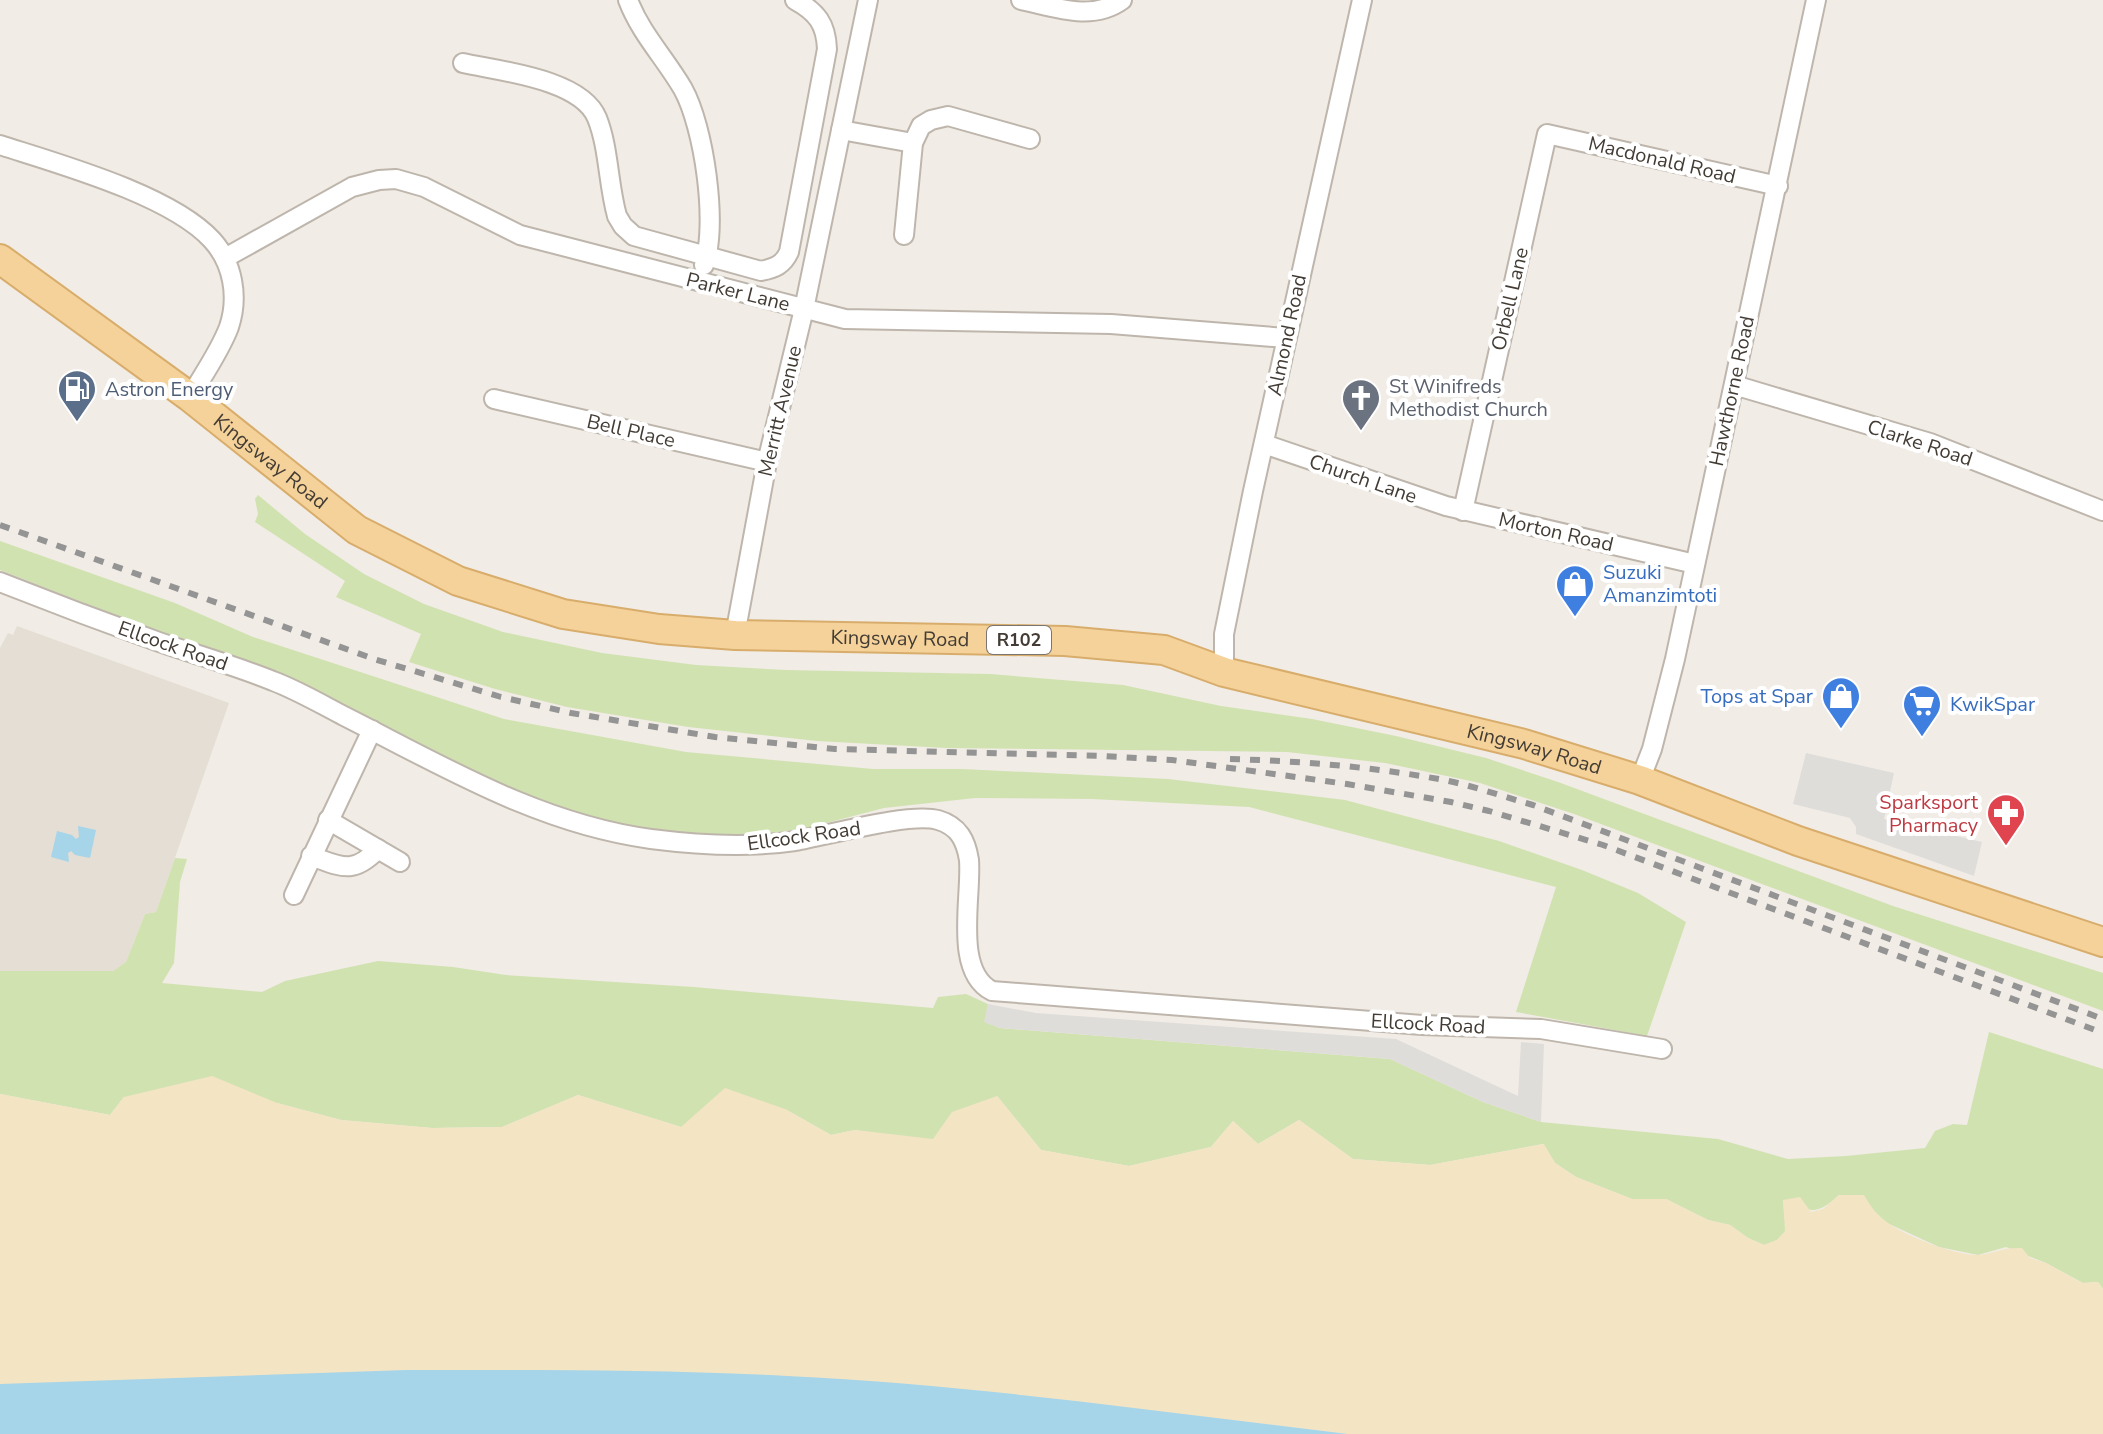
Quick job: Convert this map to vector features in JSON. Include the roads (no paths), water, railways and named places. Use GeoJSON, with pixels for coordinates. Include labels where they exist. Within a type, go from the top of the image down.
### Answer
{"type":"FeatureCollection","features":[{"type":"Feature","properties":{"kind":"main road","name":"Kingsway Road"},"geometry":{"type":"LineString","coordinates":[[0,259],[190,397],[357,530],[458,581],[563,614],[659,629],[735,635],[1065,641],[1164,650],[1224,672],[1524,744],[1640,780],[1798,841],[2103,942]]}},
{"type":"Feature","properties":{"kind":"street"},"geometry":{"type":"LineString","coordinates":[[628,0],[642,31],[673,74],[691,106],[707,183],[710,233],[707,256],[698,282]]}},
{"type":"Feature","properties":{"kind":"street"},"geometry":{"type":"LineString","coordinates":[[463,63],[552,84],[572,91],[584,100],[596,116],[613,202],[623,226],[634,236],[761,271],[774,269],[785,262],[789,252],[827,49],[827,36],[816,12],[795,0]]}},
{"type":"Feature","properties":{"kind":"street","name":"Merritt Avenue"},"geometry":{"type":"LineString","coordinates":[[735,635],[767,462],[804,309],[868,0]]}},
{"type":"Feature","properties":{"kind":"street"},"geometry":{"type":"LineString","coordinates":[[1021,0],[1080,12],[1099,11],[1122,0]]}},
{"type":"Feature","properties":{"kind":"street","name":"Almond Road"},"geometry":{"type":"LineString","coordinates":[[1224,672],[1224,634],[1362,0]]}},
{"type":"Feature","properties":{"kind":"street","name":"Hawthorne Road"},"geometry":{"type":"LineString","coordinates":[[1640,780],[1652,749],[1667,689],[1816,0]]}},
{"type":"Feature","properties":{"kind":"street"},"geometry":{"type":"LineString","coordinates":[[904,235],[913,143],[921,126],[948,116],[1030,139]]}},
{"type":"Feature","properties":{"kind":"street"},"geometry":{"type":"LineString","coordinates":[[841,130],[913,143]]}},
{"type":"Feature","properties":{"kind":"street","name":"Macdonald Road"},"geometry":{"type":"LineString","coordinates":[[1547,134],[1778,186]]}},
{"type":"Feature","properties":{"kind":"street","name":"Orbell Lane"},"geometry":{"type":"LineString","coordinates":[[1463,511],[1547,134]]}},
{"type":"Feature","properties":{"kind":"street"},"geometry":{"type":"LineString","coordinates":[[0,145],[117,185],[167,208],[202,231],[225,258],[233,281],[229,326],[190,397]]}},
{"type":"Feature","properties":{"kind":"street","name":"Parker Lane"},"geometry":{"type":"LineString","coordinates":[[225,258],[352,187],[396,179],[424,187],[520,235],[845,319],[1111,324],[1286,338]]}},
{"type":"Feature","properties":{"kind":"street","name":"Clarke Road"},"geometry":{"type":"LineString","coordinates":[[1734,385],[1930,443],[2103,511]]}},
{"type":"Feature","properties":{"kind":"street","name":"Bell Place"},"geometry":{"type":"LineString","coordinates":[[494,399],[767,462]]}},
{"type":"Feature","properties":{"kind":"street","name":"Church Lane"},"geometry":{"type":"LineString","coordinates":[[1264,444],[1463,511]]}},
{"type":"Feature","properties":{"kind":"street","name":"Morton Road"},"geometry":{"type":"LineString","coordinates":[[1463,511],[1695,564]]}},
{"type":"Feature","properties":{"kind":"street","name":"Ellcock Road"},"geometry":{"type":"LineString","coordinates":[[0,582],[275,681],[460,777],[582,825],[625,835],[733,845],[792,841],[907,820],[935,819],[948,824],[961,835],[969,860],[968,956],[979,981],[1001,993],[1422,1025],[1541,1029],[1662,1049]]}},
{"type":"Feature","properties":{"kind":"street"},"geometry":{"type":"LineString","coordinates":[[294,895],[372,730]]}},
{"type":"Feature","properties":{"kind":"street"},"geometry":{"type":"LineString","coordinates":[[328,820],[400,862]]}},
{"type":"Feature","properties":{"kind":"street"},"geometry":{"type":"LineString","coordinates":[[311,856],[352,867],[365,861],[378,849]]}},
{"type":"Feature","properties":{"kind":"water"},"geometry":{"type":"Polygon","coordinates":[[[78,826],[96,830],[90,858],[71,851],[68,853],[69,862],[51,857],[57,831],[76,839],[79,837],[78,826]]]}},
{"type":"Feature","properties":{"kind":"water"},"geometry":{"type":"Polygon","coordinates":[[[406,1370],[644,1371],[857,1380],[1068,1400],[1348,1434],[0,1434],[0,1384],[406,1370]]]}},
{"type":"Feature","properties":{"kind":"railway"},"geometry":{"type":"LineString","coordinates":[[0,525],[374,659],[501,697],[571,713],[715,737],[835,749],[1172,760],[1347,784],[1489,811],[1603,845],[2103,1033]]}},
{"type":"Feature","properties":{"kind":"railway"},"geometry":{"type":"LineString","coordinates":[[1230,759],[1311,763],[1444,780],[1533,805],[2103,1019]]}},
{"type":"Feature","properties":{"kind":"place","name":"Astron Energy"},"geometry":{"type":"Point","coordinates":[77,423]}},
{"type":"Feature","properties":{"kind":"place","name":"St Winifreds Methodist Church"},"geometry":{"type":"Point","coordinates":[1361,432]}},
{"type":"Feature","properties":{"kind":"place","name":"Suzuki Amanzimtoti"},"geometry":{"type":"Point","coordinates":[1575,618]}},
{"type":"Feature","properties":{"kind":"place","name":"Tops at Spar"},"geometry":{"type":"Point","coordinates":[1841,730]}},
{"type":"Feature","properties":{"kind":"place","name":"KwikSpar"},"geometry":{"type":"Point","coordinates":[1922,738]}},
{"type":"Feature","properties":{"kind":"place","name":"Sparksport Pharmacy"},"geometry":{"type":"Point","coordinates":[2006,847]}}]}
